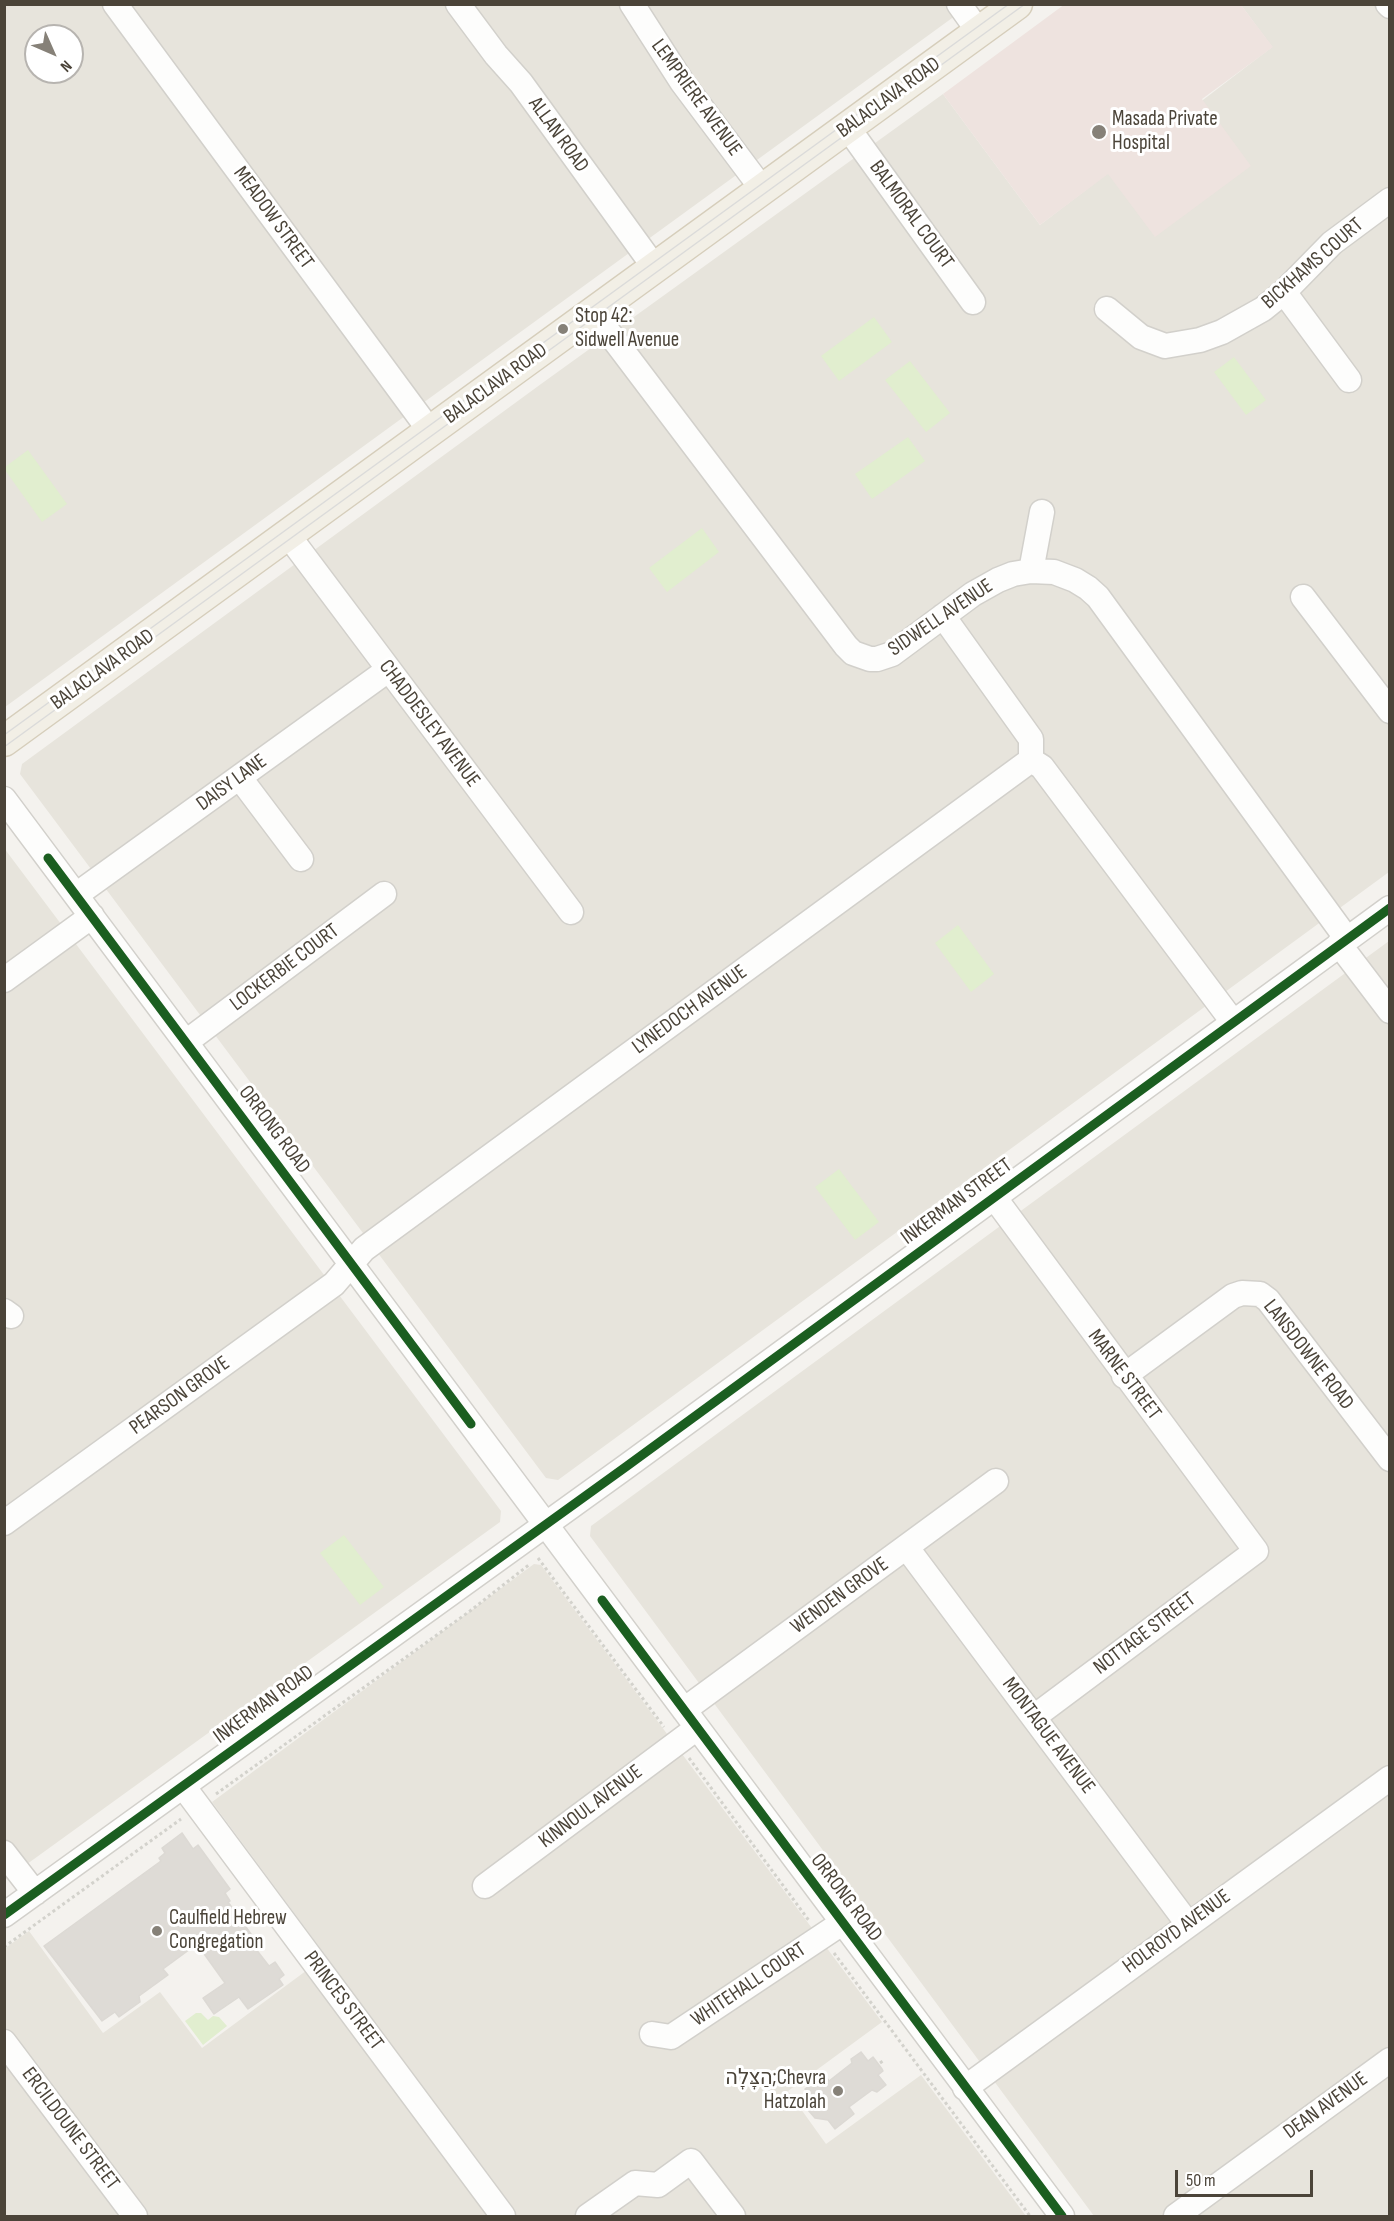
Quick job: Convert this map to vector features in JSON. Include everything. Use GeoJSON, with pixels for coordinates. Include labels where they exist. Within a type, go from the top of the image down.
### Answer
{"type":"FeatureCollection","features":[{"type":"Feature","properties":{"kind":"main road","name":"BALACLAVA ROAD"},"geometry":{"type":"LineString","coordinates":[[4,741],[1017,4]]}},
{"type":"Feature","properties":{"kind":"street","name":"MEADOW STREET"},"geometry":{"type":"LineString","coordinates":[[115,4],[430,431]]}},
{"type":"Feature","properties":{"kind":"street","name":"ALLAN ROAD"},"geometry":{"type":"LineString","coordinates":[[458,4],[496,55],[521,82],[655,268]]}},
{"type":"Feature","properties":{"kind":"street","name":"LEMPRIERE AVENUE"},"geometry":{"type":"LineString","coordinates":[[632,4],[682,82],[763,190]]}},
{"type":"Feature","properties":{"kind":"street"},"geometry":{"type":"LineString","coordinates":[[959,4],[979,32]]}},
{"type":"Feature","properties":{"kind":"street","name":"BALMORAL COURT"},"geometry":{"type":"LineString","coordinates":[[848,128],[974,302]]}},
{"type":"Feature","properties":{"kind":"street","name":"BICKHAMS COURT"},"geometry":{"type":"LineString","coordinates":[[1107,309],[1141,338],[1154,344],[1176,345],[1222,332],[1243,322],[1284,292],[1332,243],[1389,200]]}},
{"type":"Feature","properties":{"kind":"street"},"geometry":{"type":"LineString","coordinates":[[1284,292],[1349,380]]}},
{"type":"Feature","properties":{"kind":"street","name":"SIDWELL AVENUE"},"geometry":{"type":"LineString","coordinates":[[594,313],[853,653],[870,659],[885,657],[985,586],[1013,574],[1031,571],[1054,572],[1088,588],[1098,597],[1343,942],[1389,1011]]}},
{"type":"Feature","properties":{"kind":"street"},"geometry":{"type":"LineString","coordinates":[[1031,571],[1042,512]]}},
{"type":"Feature","properties":{"kind":"street","name":"CHADDESLEY AVENUE"},"geometry":{"type":"LineString","coordinates":[[288,536],[571,912]]}},
{"type":"Feature","properties":{"kind":"street"},"geometry":{"type":"LineString","coordinates":[[1304,597],[1389,711]]}},
{"type":"Feature","properties":{"kind":"street"},"geometry":{"type":"LineString","coordinates":[[944,616],[1031,739],[1031,760],[1042,767],[1233,1022]]}},
{"type":"Feature","properties":{"kind":"street","name":"DAISY LANE"},"geometry":{"type":"LineString","coordinates":[[76,895],[388,670]]}},
{"type":"Feature","properties":{"kind":"street","name":"LYNEDOCH AVENUE"},"geometry":{"type":"LineString","coordinates":[[352,1264],[364,1250],[1031,760]]}},
{"type":"Feature","properties":{"kind":"street"},"geometry":{"type":"LineString","coordinates":[[240,778],[301,859]]}},
{"type":"Feature","properties":{"kind":"street","name":"ORRONG ROAD"},"geometry":{"type":"LineString","coordinates":[[4,799],[1062,2217]]}},
{"type":"Feature","properties":{"kind":"street","name":"LOCKERBIE COURT"},"geometry":{"type":"LineString","coordinates":[[186,1042],[384,894]]}},
{"type":"Feature","properties":{"kind":"street","name":"INKERMAN STREET"},"geometry":{"type":"LineString","coordinates":[[546,1524],[1389,908]]}},
{"type":"Feature","properties":{"kind":"street"},"geometry":{"type":"LineString","coordinates":[[4,980],[92,916]]}},
{"type":"Feature","properties":{"kind":"street","name":"MARNE STREET"},"geometry":{"type":"LineString","coordinates":[[993,1197],[1256,1551]]}},
{"type":"Feature","properties":{"kind":"street","name":"PEARSON GROVE"},"geometry":{"type":"LineString","coordinates":[[4,1523],[334,1284],[352,1264]]}},
{"type":"Feature","properties":{"kind":"street","name":"LANSDOWNE ROAD"},"geometry":{"type":"LineString","coordinates":[[1124,1376],[1233,1296],[1242,1293],[1260,1294],[1268,1300],[1389,1459]]}},
{"type":"Feature","properties":{"kind":"street","name":"WENDEN GROVE"},"geometry":{"type":"LineString","coordinates":[[691,1719],[907,1548],[996,1481]]}},
{"type":"Feature","properties":{"kind":"street","name":"INKERMAN ROAD"},"geometry":{"type":"LineString","coordinates":[[4,1915],[546,1524]]}},
{"type":"Feature","properties":{"kind":"street","name":"MONTAGUE AVENUE"},"geometry":{"type":"LineString","coordinates":[[907,1548],[1188,1924]]}},
{"type":"Feature","properties":{"kind":"street","name":"NOTTAGE STREET"},"geometry":{"type":"LineString","coordinates":[[1034,1717],[1256,1551]]}},
{"type":"Feature","properties":{"kind":"street","name":"KINNOUL AVENUE"},"geometry":{"type":"LineString","coordinates":[[485,1886],[677,1743],[691,1719]]}},
{"type":"Feature","properties":{"kind":"street","name":"HOLROYD AVENUE"},"geometry":{"type":"LineString","coordinates":[[965,2088],[1389,1778]]}},
{"type":"Feature","properties":{"kind":"street","name":"PRINCES STREET"},"geometry":{"type":"LineString","coordinates":[[183,1786],[503,2217]]}},
{"type":"Feature","properties":{"kind":"street"},"geometry":{"type":"LineString","coordinates":[[4,1853],[35,1893]]}},
{"type":"Feature","properties":{"kind":"street","name":"WHITEHALL COURT"},"geometry":{"type":"LineString","coordinates":[[652,2034],[671,2037],[842,1923]]}},
{"type":"Feature","properties":{"kind":"street","name":"ERCILDOUNE STREET"},"geometry":{"type":"LineString","coordinates":[[4,2042],[135,2217]]}},
{"type":"Feature","properties":{"kind":"street","name":"DEAN AVENUE"},"geometry":{"type":"LineString","coordinates":[[1176,2217],[1389,2060]]}},
{"type":"Feature","properties":{"kind":"street"},"geometry":{"type":"LineString","coordinates":[[588,2217],[635,2183],[658,2185],[691,2161],[733,2217]]}},
{"type":"Feature","properties":{"kind":"path"},"geometry":{"type":"LineString","coordinates":[[4,1947],[470,1611],[539,1557],[1030,2217]]}},
{"type":"Feature","properties":{"kind":"shaded area","name":"Masada Private Hospital"},"geometry":{"type":"Polygon","coordinates":[[[1065,4],[1241,5],[1273,47],[1202,99],[1251,166],[1155,237],[1108,174],[1040,225],[943,94],[1065,4]]]}},
{"type":"Feature","properties":{"kind":"shaded area"},"geometry":{"type":"Polygon","coordinates":[[[5,5],[970,5],[5,707],[5,5]]]}},
{"type":"Feature","properties":{"kind":"shaded area"},"geometry":{"type":"Polygon","coordinates":[[[1241,5],[1389,5],[1389,872],[558,1480],[546,1478],[20,774],[22,764],[541,384],[943,94],[1040,225],[1272,47],[1241,5]]]}},
{"type":"Feature","properties":{"kind":"shaded area"},"geometry":{"type":"Polygon","coordinates":[[[4,848],[501,1511],[500,1522],[5,1880],[4,848]]]}},
{"type":"Feature","properties":{"kind":"shaded area"},"geometry":{"type":"Polygon","coordinates":[[[1389,941],[1389,2216],[1094,2216],[590,1536],[591,1526],[1389,941]]]}},
{"type":"Feature","properties":{"kind":"shaded area"},"geometry":{"type":"Polygon","coordinates":[[[534,1564],[541,1565],[882,2022],[788,2091],[826,2144],[921,2075],[1026,2216],[5,2216],[4,1949],[29,1931],[103,2033],[160,1992],[202,2048],[326,1956],[212,1802],[534,1564]]]}},
{"type":"Feature","properties":{"kind":"green space"},"geometry":{"type":"Polygon","coordinates":[[[874,317],[892,342],[839,381],[821,356],[874,317]]]}},
{"type":"Feature","properties":{"kind":"green space"},"geometry":{"type":"Polygon","coordinates":[[[1234,357],[1266,400],[1246,415],[1214,372],[1234,357]]]}},
{"type":"Feature","properties":{"kind":"green space"},"geometry":{"type":"Polygon","coordinates":[[[910,361],[950,413],[926,432],[885,380],[910,361]]]}},
{"type":"Feature","properties":{"kind":"green space"},"geometry":{"type":"Polygon","coordinates":[[[908,437],[925,461],[872,499],[855,474],[908,437]]]}},
{"type":"Feature","properties":{"kind":"green space"},"geometry":{"type":"Polygon","coordinates":[[[28,450],[67,504],[42,522],[5,470],[5,467],[28,450]]]}},
{"type":"Feature","properties":{"kind":"green space"},"geometry":{"type":"Polygon","coordinates":[[[702,528],[719,552],[667,592],[649,568],[702,528]]]}},
{"type":"Feature","properties":{"kind":"green space"},"geometry":{"type":"Polygon","coordinates":[[[958,925],[994,974],[971,992],[935,943],[958,925]]]}},
{"type":"Feature","properties":{"kind":"green space"},"geometry":{"type":"Polygon","coordinates":[[[839,1169],[879,1222],[855,1240],[815,1187],[839,1169]]]}},
{"type":"Feature","properties":{"kind":"green space"},"geometry":{"type":"Polygon","coordinates":[[[344,1535],[384,1587],[360,1605],[320,1553],[344,1535]]]}},
{"type":"Feature","properties":{"kind":"green space"},"geometry":{"type":"Polygon","coordinates":[[[196,2013],[201,2013],[208,2020],[213,2016],[219,2017],[227,2026],[203,2045],[185,2021],[196,2013]]]}},
{"type":"Feature","properties":{"kind":"building","name":"Caulfield Hebrew Congregation"},"geometry":{"type":"Polygon","coordinates":[[[182,1833],[193,1849],[198,1845],[230,1889],[225,1893],[230,1901],[228,1902],[256,1941],[252,1944],[269,1966],[275,1962],[284,1975],[279,1979],[283,1985],[248,2009],[239,1997],[214,2014],[203,1998],[225,1983],[197,1944],[163,1969],[168,1975],[139,1996],[140,2002],[119,2017],[115,2012],[102,2021],[44,1946],[161,1861],[159,1858],[165,1853],[162,1848],[182,1833]]]}},
{"type":"Feature","properties":{"kind":"building","name":"הַצָּלָה;Chevra Hatzolah"},"geometry":{"type":"Polygon","coordinates":[[[861,2052],[868,2061],[873,2057],[883,2071],[878,2075],[886,2085],[877,2092],[872,2090],[849,2107],[854,2114],[835,2129],[828,2120],[815,2118],[808,2110],[810,2096],[805,2089],[824,2074],[829,2081],[852,2063],[851,2059],[861,2052]]]}},
{"type":"Feature","properties":{"kind":"tram line"},"geometry":{"type":"LineString","coordinates":[[4,735],[1009,4]]}},
{"type":"Feature","properties":{"kind":"tram line"},"geometry":{"type":"LineString","coordinates":[[4,747],[1025,4]]}},
{"type":"Feature","properties":{"kind":"cycle path"},"geometry":{"type":"LineString","coordinates":[[48,858],[471,1424]]}},
{"type":"Feature","properties":{"kind":"cycle path"},"geometry":{"type":"LineString","coordinates":[[4,1915],[627,1466],[1390,908]]}},
{"type":"Feature","properties":{"kind":"cycle path"},"geometry":{"type":"LineString","coordinates":[[602,1600],[1062,2216]]}},
{"type":"Feature","properties":{"kind":"place","name":"Masada Private Hospital"},"geometry":{"type":"Point","coordinates":[1099,132]}},
{"type":"Feature","properties":{"kind":"place","name":"Stop 42: Sidwell Avenue"},"geometry":{"type":"Point","coordinates":[563,329]}},
{"type":"Feature","properties":{"kind":"place","name":"Caulfield Hebrew Congregation"},"geometry":{"type":"Point","coordinates":[157,1931]}},
{"type":"Feature","properties":{"kind":"place","name":"הַצָּלָה;Chevra Hatzolah"},"geometry":{"type":"Point","coordinates":[838,2091]}}]}
